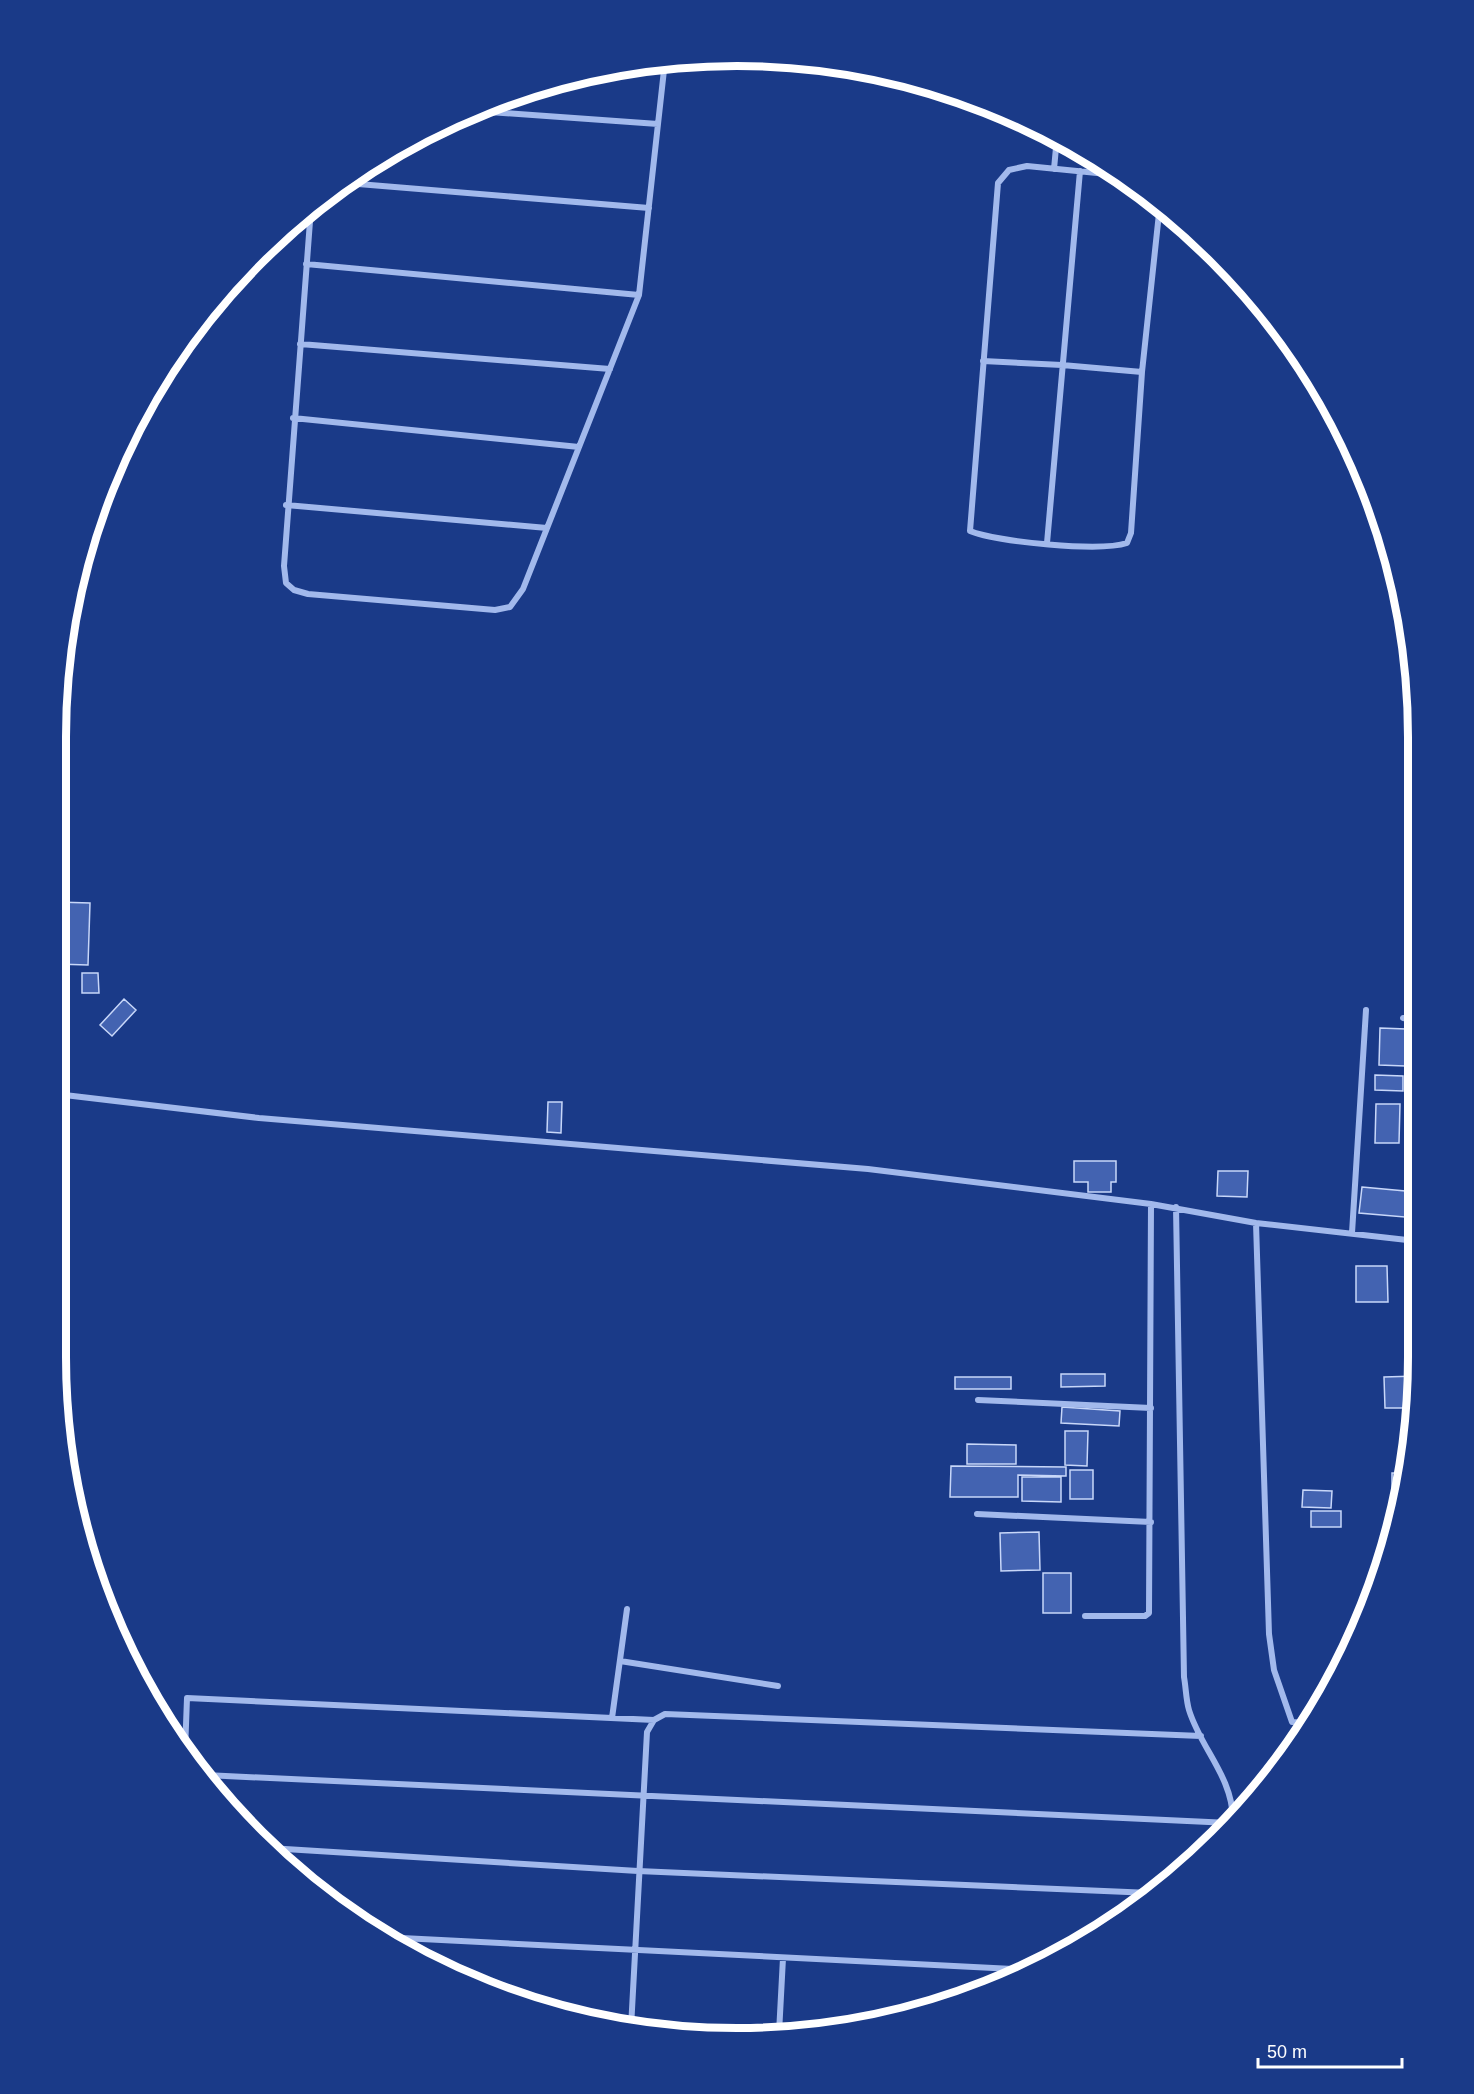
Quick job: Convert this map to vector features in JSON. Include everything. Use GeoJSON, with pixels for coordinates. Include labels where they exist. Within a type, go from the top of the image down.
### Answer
{"type":"FeatureCollection","features":[{"type":"Feature","properties":{"kind":"street"},"geometry":{"type":"LineString","coordinates":[[310,221],[286,505],[284,566],[286,583],[294,590],[308,594],[495,610],[510,607],[523,589],[639,295],[664,70]]}},
{"type":"Feature","properties":{"kind":"street"},"geometry":{"type":"LineString","coordinates":[[493,112],[658,124]]}},
{"type":"Feature","properties":{"kind":"street"},"geometry":{"type":"LineString","coordinates":[[1054,169],[1056,147]]}},
{"type":"Feature","properties":{"kind":"street"},"geometry":{"type":"LineString","coordinates":[[1100,173],[1026,166],[1009,170],[998,183],[970,531],[982,536],[1047,543],[1116,547],[1127,543],[1131,533],[1142,372],[1159,216]]}},
{"type":"Feature","properties":{"kind":"street"},"geometry":{"type":"LineString","coordinates":[[1047,543],[1080,171]]}},
{"type":"Feature","properties":{"kind":"street"},"geometry":{"type":"LineString","coordinates":[[357,184],[649,208]]}},
{"type":"Feature","properties":{"kind":"street"},"geometry":{"type":"LineString","coordinates":[[306,264],[639,295]]}},
{"type":"Feature","properties":{"kind":"street"},"geometry":{"type":"LineString","coordinates":[[300,344],[609,369]]}},
{"type":"Feature","properties":{"kind":"street"},"geometry":{"type":"LineString","coordinates":[[983,361],[1062,364],[1142,372]]}},
{"type":"Feature","properties":{"kind":"street"},"geometry":{"type":"LineString","coordinates":[[294,418],[579,447]]}},
{"type":"Feature","properties":{"kind":"street"},"geometry":{"type":"LineString","coordinates":[[286,505],[547,528]]}},
{"type":"Feature","properties":{"kind":"street"},"geometry":{"type":"LineString","coordinates":[[1352,1233],[1366,1010]]}},
{"type":"Feature","properties":{"kind":"street"},"geometry":{"type":"LineString","coordinates":[[1403,1018],[1408,1019]]}},
{"type":"Feature","properties":{"kind":"street"},"geometry":{"type":"LineString","coordinates":[[66,1095],[259,1118],[868,1170],[1150,1204],[1256,1223],[1408,1240]]}},
{"type":"Feature","properties":{"kind":"street"},"geometry":{"type":"LineString","coordinates":[[1085,1616],[1145,1616],[1149,1613],[1150,1204]]}},
{"type":"Feature","properties":{"kind":"street"},"geometry":{"type":"LineString","coordinates":[[1176,1208],[1184,1677],[1189,1710],[1225,1777],[1233,1808]]}},
{"type":"Feature","properties":{"kind":"street"},"geometry":{"type":"LineString","coordinates":[[1256,1223],[1269,1634],[1275,1670],[1292,1722],[1300,1722]]}},
{"type":"Feature","properties":{"kind":"street"},"geometry":{"type":"LineString","coordinates":[[978,1400],[1151,1408]]}},
{"type":"Feature","properties":{"kind":"street"},"geometry":{"type":"LineString","coordinates":[[977,1514],[1150,1522]]}},
{"type":"Feature","properties":{"kind":"street"},"geometry":{"type":"LineString","coordinates":[[612,1718],[627,1609]]}},
{"type":"Feature","properties":{"kind":"street"},"geometry":{"type":"LineString","coordinates":[[620,1660],[778,1686]]}},
{"type":"Feature","properties":{"kind":"street"},"geometry":{"type":"LineString","coordinates":[[185,1739],[187,1698],[654,1720]]}},
{"type":"Feature","properties":{"kind":"street"},"geometry":{"type":"LineString","coordinates":[[631,2019],[647,1732],[654,1720],[665,1714],[1201,1736]]}},
{"type":"Feature","properties":{"kind":"street"},"geometry":{"type":"LineString","coordinates":[[214,1775],[1219,1822]]}},
{"type":"Feature","properties":{"kind":"street"},"geometry":{"type":"LineString","coordinates":[[282,1849],[638,1871],[1140,1893]]}},
{"type":"Feature","properties":{"kind":"street"},"geometry":{"type":"LineString","coordinates":[[401,1938],[1012,1969]]}},
{"type":"Feature","properties":{"kind":"street"},"geometry":{"type":"LineString","coordinates":[[779,2027],[783,1958]]}},
{"type":"Feature","properties":{"kind":"building"},"geometry":{"type":"Polygon","coordinates":[[[66,902],[90,903],[88,965],[66,964],[66,902]]]}},
{"type":"Feature","properties":{"kind":"building"},"geometry":{"type":"Polygon","coordinates":[[[82,973],[98,973],[99,993],[82,993],[82,973]]]}},
{"type":"Feature","properties":{"kind":"building"},"geometry":{"type":"Polygon","coordinates":[[[124,999],[136,1010],[112,1036],[100,1025],[124,999]]]}},
{"type":"Feature","properties":{"kind":"building"},"geometry":{"type":"Polygon","coordinates":[[[1380,1028],[1406,1029],[1405,1066],[1379,1065],[1380,1028]]]}},
{"type":"Feature","properties":{"kind":"building"},"geometry":{"type":"Polygon","coordinates":[[[1375,1075],[1403,1076],[1403,1091],[1375,1090],[1375,1075]]]}},
{"type":"Feature","properties":{"kind":"building"},"geometry":{"type":"Polygon","coordinates":[[[548,1102],[562,1102],[561,1133],[547,1132],[548,1102]]]}},
{"type":"Feature","properties":{"kind":"building"},"geometry":{"type":"Polygon","coordinates":[[[1376,1104],[1400,1104],[1399,1143],[1375,1143],[1376,1104]]]}},
{"type":"Feature","properties":{"kind":"building"},"geometry":{"type":"Polygon","coordinates":[[[1406,1104],[1408,1104],[1408,1129],[1406,1129],[1406,1104]]]}},
{"type":"Feature","properties":{"kind":"building"},"geometry":{"type":"Polygon","coordinates":[[[1406,1130],[1408,1130],[1408,1150],[1405,1150],[1406,1130]]]}},
{"type":"Feature","properties":{"kind":"building"},"geometry":{"type":"Polygon","coordinates":[[[1074,1161],[1116,1161],[1116,1182],[1111,1182],[1111,1192],[1088,1192],[1088,1182],[1074,1182],[1074,1161]]]}},
{"type":"Feature","properties":{"kind":"building"},"geometry":{"type":"Polygon","coordinates":[[[1218,1171],[1248,1171],[1247,1197],[1217,1196],[1218,1171]]]}},
{"type":"Feature","properties":{"kind":"building"},"geometry":{"type":"Polygon","coordinates":[[[1362,1187],[1408,1191],[1408,1217],[1359,1213],[1362,1187]]]}},
{"type":"Feature","properties":{"kind":"building"},"geometry":{"type":"Polygon","coordinates":[[[1356,1266],[1387,1266],[1388,1302],[1356,1302],[1356,1266]]]}},
{"type":"Feature","properties":{"kind":"building"},"geometry":{"type":"Polygon","coordinates":[[[1061,1374],[1105,1374],[1105,1386],[1061,1387],[1061,1374]]]}},
{"type":"Feature","properties":{"kind":"building"},"geometry":{"type":"Polygon","coordinates":[[[1408,1376],[1406,1408],[1385,1408],[1384,1377],[1408,1376]]]}},
{"type":"Feature","properties":{"kind":"building"},"geometry":{"type":"Polygon","coordinates":[[[955,1377],[1011,1377],[1011,1389],[955,1389],[955,1377]]]}},
{"type":"Feature","properties":{"kind":"building"},"geometry":{"type":"Polygon","coordinates":[[[1062,1407],[1120,1411],[1119,1426],[1061,1423],[1062,1407]]]}},
{"type":"Feature","properties":{"kind":"building"},"geometry":{"type":"Polygon","coordinates":[[[1065,1431],[1088,1431],[1087,1466],[1065,1465],[1065,1431]]]}},
{"type":"Feature","properties":{"kind":"building"},"geometry":{"type":"Polygon","coordinates":[[[967,1444],[1016,1445],[1016,1464],[967,1464],[967,1444]]]}},
{"type":"Feature","properties":{"kind":"building"},"geometry":{"type":"Polygon","coordinates":[[[951,1466],[1066,1467],[1066,1476],[1018,1475],[1018,1497],[950,1497],[951,1466]]]}},
{"type":"Feature","properties":{"kind":"building"},"geometry":{"type":"Polygon","coordinates":[[[1070,1470],[1093,1470],[1093,1499],[1070,1499],[1070,1470]]]}},
{"type":"Feature","properties":{"kind":"building"},"geometry":{"type":"Polygon","coordinates":[[[1392,1473],[1397,1473],[1395,1488],[1392,1501],[1392,1473]]]}},
{"type":"Feature","properties":{"kind":"building"},"geometry":{"type":"Polygon","coordinates":[[[1022,1477],[1061,1477],[1061,1502],[1022,1501],[1022,1477]]]}},
{"type":"Feature","properties":{"kind":"building"},"geometry":{"type":"Polygon","coordinates":[[[1303,1490],[1332,1491],[1331,1508],[1302,1507],[1303,1490]]]}},
{"type":"Feature","properties":{"kind":"building"},"geometry":{"type":"Polygon","coordinates":[[[1311,1511],[1341,1511],[1341,1527],[1311,1527],[1311,1511]]]}},
{"type":"Feature","properties":{"kind":"building"},"geometry":{"type":"Polygon","coordinates":[[[1039,1532],[1040,1570],[1001,1571],[1000,1533],[1039,1532]]]}},
{"type":"Feature","properties":{"kind":"building"},"geometry":{"type":"Polygon","coordinates":[[[1043,1573],[1071,1573],[1071,1613],[1043,1613],[1043,1573]]]}}]}
